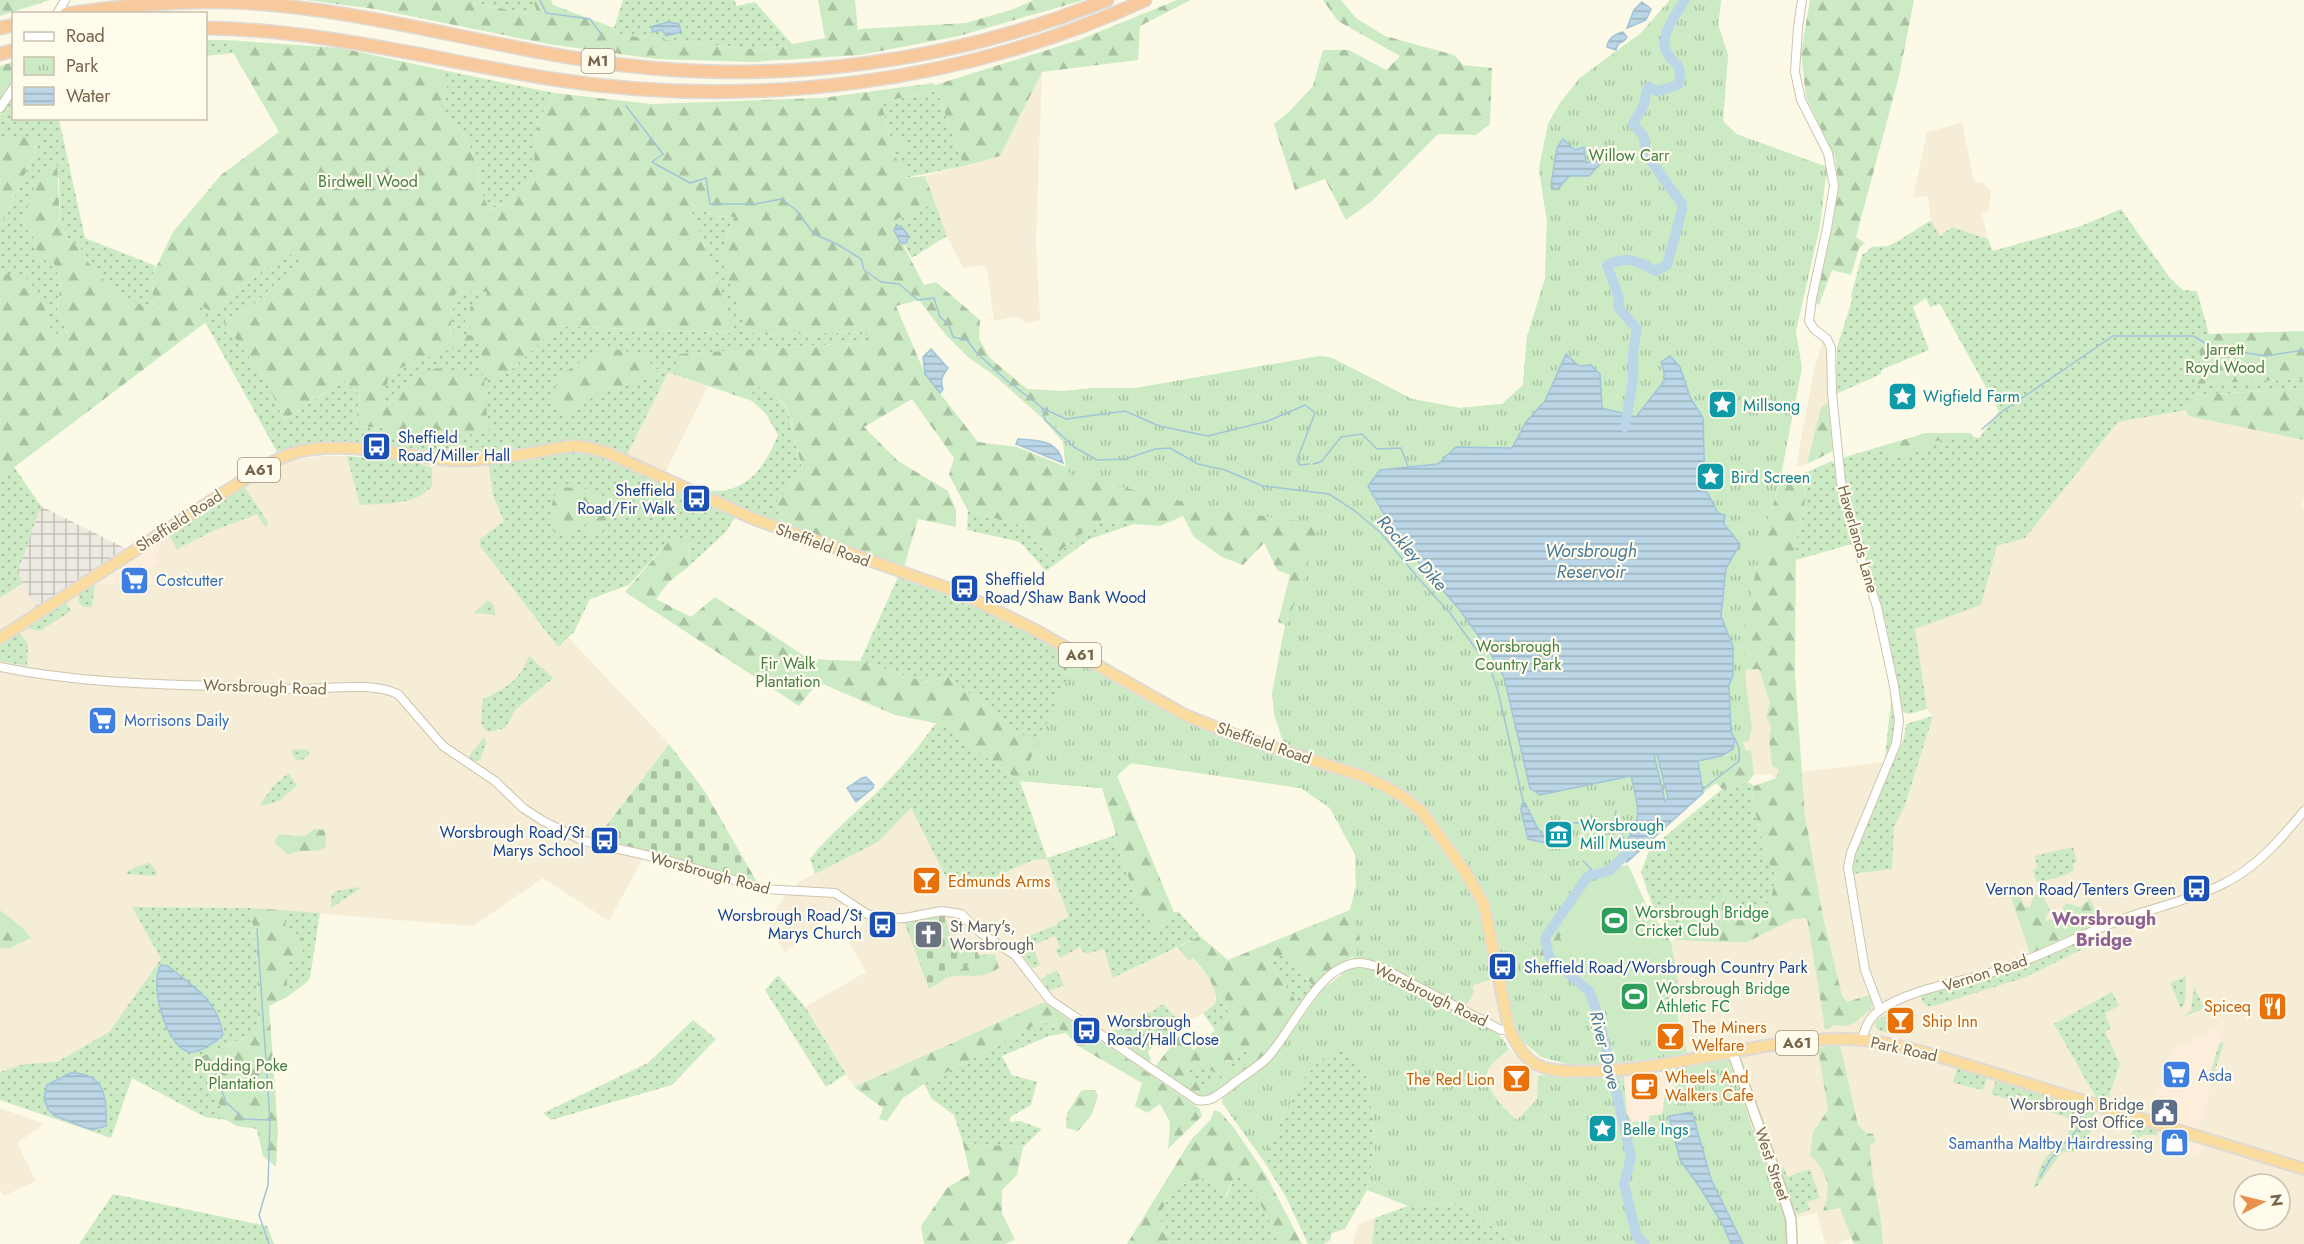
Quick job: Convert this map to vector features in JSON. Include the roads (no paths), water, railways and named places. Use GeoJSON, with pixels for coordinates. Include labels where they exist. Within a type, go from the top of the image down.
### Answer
{"type":"FeatureCollection","features":[{"type":"Feature","properties":{"kind":"highway","name":"M1"},"geometry":{"type":"LineString","coordinates":[[79,12],[160,3],[230,2],[278,6],[379,20],[537,51],[624,65],[744,72],[851,65],[931,52],[1025,29],[1107,0]]}},
{"type":"Feature","properties":{"kind":"highway","name":"M1"},"geometry":{"type":"LineString","coordinates":[[207,28],[270,30],[319,36],[565,80],[645,88],[729,91],[858,82],[935,68],[1029,44],[1122,11],[1145,0]]}},
{"type":"Feature","properties":{"kind":"highway","name":"Sheffield Road"},"geometry":{"type":"LineString","coordinates":[[0,638],[234,486],[269,464],[294,453],[317,449],[341,449],[468,460],[571,446],[598,450],[763,523],[961,593],[1039,632],[1185,715],[1240,736],[1362,776],[1405,798],[1422,812],[1445,843],[1484,905],[1509,1029]]}},
{"type":"Feature","properties":{"kind":"highway","name":"Park Road"},"geometry":{"type":"LineString","coordinates":[[1509,1029],[1518,1048],[1529,1060],[1544,1068],[1561,1071],[1629,1070],[1732,1051],[1835,1039],[1890,1044],[1938,1056],[2304,1169]]}},
{"type":"Feature","properties":{"kind":"main road","name":"West Street"},"geometry":{"type":"LineString","coordinates":[[1732,1051],[1783,1194],[1791,1220],[1792,1244]]}},
{"type":"Feature","properties":{"kind":"street","name":"Haverlands Lane"},"geometry":{"type":"LineString","coordinates":[[1802,0],[1795,72],[1801,100],[1827,153],[1834,186],[1809,321],[1814,329],[1827,339],[1831,348],[1832,393],[1841,482],[1854,536],[1880,617],[1899,721],[1896,744],[1851,853],[1848,867],[1865,970],[1880,1010]]}},
{"type":"Feature","properties":{"kind":"street"},"geometry":{"type":"LineString","coordinates":[[0,108],[12,90]]}},
{"type":"Feature","properties":{"kind":"street","name":"Worsbrough Road"},"geometry":{"type":"LineString","coordinates":[[0,667],[40,675],[123,682],[388,690],[398,694],[443,746],[495,781],[523,808],[574,837],[663,859],[763,889],[835,893],[867,914],[885,919],[906,918],[942,911],[961,914],[982,934],[1015,955],[1050,1000],[1197,1100],[1214,1098],[1266,1058],[1322,983],[1336,971],[1352,964],[1366,963],[1382,968],[1501,1030],[1509,1029]]}},
{"type":"Feature","properties":{"kind":"street","name":"Vernon Road"},"geometry":{"type":"LineString","coordinates":[[1880,1010],[1901,999],[2018,964],[2116,921],[2197,896],[2225,883],[2248,868],[2269,850],[2304,811]]}},
{"type":"Feature","properties":{"kind":"street"},"geometry":{"type":"LineString","coordinates":[[1862,1040],[1867,1024],[1880,1010]]}},
{"type":"Feature","properties":{"kind":"water"},"geometry":{"type":"Polygon","coordinates":[[[1642,2],[1651,9],[1646,20],[1627,28],[1634,10],[1642,2]]]}},
{"type":"Feature","properties":{"kind":"water"},"geometry":{"type":"Polygon","coordinates":[[[668,22],[679,24],[681,32],[666,36],[662,30],[652,32],[653,26],[668,22]]]}},
{"type":"Feature","properties":{"kind":"water"},"geometry":{"type":"Polygon","coordinates":[[[1623,32],[1627,37],[1618,44],[1616,50],[1607,47],[1612,37],[1623,32]]]}},
{"type":"Feature","properties":{"kind":"water"},"geometry":{"type":"Polygon","coordinates":[[[1563,139],[1575,150],[1584,147],[1586,163],[1597,159],[1601,163],[1589,176],[1570,176],[1557,189],[1554,189],[1551,185],[1557,148],[1563,139]]]}},
{"type":"Feature","properties":{"kind":"water"},"geometry":{"type":"Polygon","coordinates":[[[896,226],[901,226],[908,235],[907,242],[903,244],[900,242],[894,230],[896,226]]]}},
{"type":"Feature","properties":{"kind":"water"},"geometry":{"type":"Polygon","coordinates":[[[931,349],[948,368],[942,378],[943,389],[940,393],[925,374],[923,357],[931,349]]]}},
{"type":"Feature","properties":{"kind":"water","name":"Worsbrough Reservoir"},"geometry":{"type":"Polygon","coordinates":[[[1566,354],[1579,366],[1591,365],[1600,374],[1602,408],[1636,417],[1664,381],[1661,362],[1670,356],[1680,367],[1690,397],[1703,418],[1705,488],[1718,513],[1725,515],[1724,524],[1740,544],[1726,568],[1721,616],[1733,647],[1733,675],[1729,685],[1731,732],[1735,739],[1733,749],[1721,756],[1698,761],[1703,793],[1627,862],[1620,849],[1633,830],[1638,815],[1631,776],[1540,795],[1530,788],[1504,677],[1488,649],[1459,609],[1390,525],[1368,486],[1380,470],[1438,464],[1456,447],[1512,448],[1526,422],[1545,401],[1566,354]],[[1657,754],[1654,755],[1665,801],[1668,798],[1657,754]]]}},
{"type":"Feature","properties":{"kind":"water"},"geometry":{"type":"Polygon","coordinates":[[[1018,439],[1040,441],[1052,445],[1057,449],[1063,463],[1016,444],[1018,439]]]}},
{"type":"Feature","properties":{"kind":"water"},"geometry":{"type":"Polygon","coordinates":[[[866,777],[874,785],[873,788],[856,802],[847,788],[866,777]]]}},
{"type":"Feature","properties":{"kind":"water"},"geometry":{"type":"Polygon","coordinates":[[[1525,803],[1537,827],[1547,840],[1546,843],[1528,839],[1521,810],[1522,804],[1525,803]]]}},
{"type":"Feature","properties":{"kind":"water"},"geometry":{"type":"Polygon","coordinates":[[[161,965],[168,966],[210,1003],[216,1012],[223,1035],[219,1039],[193,1052],[186,1051],[178,1045],[166,1025],[158,998],[158,974],[161,965]]]}},
{"type":"Feature","properties":{"kind":"water"},"geometry":{"type":"Polygon","coordinates":[[[70,1073],[91,1077],[102,1088],[106,1105],[106,1126],[92,1130],[55,1116],[48,1109],[44,1098],[47,1085],[70,1073]]]}},
{"type":"Feature","properties":{"kind":"water"},"geometry":{"type":"Polygon","coordinates":[[[1692,1112],[1711,1179],[1743,1244],[1731,1244],[1723,1225],[1680,1160],[1669,1116],[1692,1112]]]}},
{"type":"Feature","properties":{"kind":"waterway","name":"Rockley Dike"},"geometry":{"type":"LineString","coordinates":[[540,0],[546,13],[590,19],[601,34]]}},
{"type":"Feature","properties":{"kind":"waterway","name":"River Dove"},"geometry":{"type":"LineString","coordinates":[[1625,427],[1633,379],[1633,353],[1637,329],[1618,307],[1619,298],[1607,265],[1632,260],[1655,271],[1667,265],[1682,204],[1645,153],[1644,136],[1633,125],[1643,107],[1649,87],[1657,91],[1678,85],[1680,71],[1667,53],[1665,42],[1671,22],[1685,0]]}},
{"type":"Feature","properties":{"kind":"waterway","name":"Rockley Dike"},"geometry":{"type":"LineString","coordinates":[[626,106],[663,154],[652,162],[690,183],[706,178],[710,204],[755,204],[781,199],[796,210],[814,234],[837,244],[861,259],[864,270],[881,282],[899,284],[918,300],[934,298],[940,317],[949,325],[953,337],[967,340],[976,352],[1006,380],[1044,409],[1066,419],[1125,411],[1159,426],[1208,436],[1268,421],[1305,405],[1315,413],[1297,460],[1300,465],[1309,464]]}},
{"type":"Feature","properties":{"kind":"waterway"},"geometry":{"type":"LineString","coordinates":[[1982,429],[2003,411],[2113,336],[2193,336],[2214,348],[2266,356],[2304,350]]}},
{"type":"Feature","properties":{"kind":"waterway","name":"Rockley Dike"},"geometry":{"type":"LineString","coordinates":[[1042,408],[1045,420],[1074,447],[1097,460],[1126,459],[1155,449],[1170,448],[1198,464],[1225,470],[1263,486],[1329,494],[1355,511],[1381,533],[1450,613],[1491,670],[1499,695],[1524,805]]}},
{"type":"Feature","properties":{"kind":"waterway","name":"Rockley Dike"},"geometry":{"type":"LineString","coordinates":[[1313,464],[1321,462],[1341,437],[1362,434],[1377,449],[1401,448],[1409,469]]}},
{"type":"Feature","properties":{"kind":"waterway"},"geometry":{"type":"LineString","coordinates":[[1702,790],[1739,761],[1739,748],[1735,739]]}},
{"type":"Feature","properties":{"kind":"waterway"},"geometry":{"type":"LineString","coordinates":[[1614,822],[1616,811]]}},
{"type":"Feature","properties":{"kind":"waterway"},"geometry":{"type":"LineString","coordinates":[[1574,823],[1614,823],[1626,842]]}},
{"type":"Feature","properties":{"kind":"waterway","name":"River Dove"},"geometry":{"type":"LineString","coordinates":[[1633,847],[1609,871],[1588,876],[1545,938],[1549,957],[1590,992],[1600,1021],[1631,1157],[1624,1184],[1637,1237],[1645,1244]]}},
{"type":"Feature","properties":{"kind":"waterway"},"geometry":{"type":"LineString","coordinates":[[1583,861],[1591,869],[1588,876]]}},
{"type":"Feature","properties":{"kind":"waterway"},"geometry":{"type":"LineString","coordinates":[[257,929],[270,1120],[268,1185],[259,1215],[269,1244]]}},
{"type":"Feature","properties":{"kind":"waterway"},"geometry":{"type":"LineString","coordinates":[[211,1060],[226,1102],[244,1119],[270,1120]]}},
{"type":"Feature","properties":{"kind":"waterway"},"geometry":{"type":"LineString","coordinates":[[2040,1177],[2061,1146],[2077,1130],[2081,1108]]}},
{"type":"Feature","properties":{"kind":"place","name":"Wigfield Farm"},"geometry":{"type":"Point","coordinates":[1902,396]}},
{"type":"Feature","properties":{"kind":"place","name":"Millsong"},"geometry":{"type":"Point","coordinates":[1722,405]}},
{"type":"Feature","properties":{"kind":"place","name":"Sheffield Road/Miller Hall"},"geometry":{"type":"Point","coordinates":[377,446]}},
{"type":"Feature","properties":{"kind":"place","name":"Bird Screen"},"geometry":{"type":"Point","coordinates":[1710,477]}},
{"type":"Feature","properties":{"kind":"place","name":"Sheffield Road/Fir Walk"},"geometry":{"type":"Point","coordinates":[696,499]}},
{"type":"Feature","properties":{"kind":"place","name":"Costcutter"},"geometry":{"type":"Point","coordinates":[135,580]}},
{"type":"Feature","properties":{"kind":"place","name":"Sheffield Road/Shaw Bank Wood"},"geometry":{"type":"Point","coordinates":[964,588]}},
{"type":"Feature","properties":{"kind":"place","name":"Morrisons Daily"},"geometry":{"type":"Point","coordinates":[103,720]}},
{"type":"Feature","properties":{"kind":"place","name":"Worsbrough Mill Museum"},"geometry":{"type":"Point","coordinates":[1559,834]}},
{"type":"Feature","properties":{"kind":"place","name":"Worsbrough Road/St Marys School"},"geometry":{"type":"Point","coordinates":[605,841]}},
{"type":"Feature","properties":{"kind":"place","name":"Edmunds Arms"},"geometry":{"type":"Point","coordinates":[927,881]}},
{"type":"Feature","properties":{"kind":"place","name":"Vernon Road/Tenters Green"},"geometry":{"type":"Point","coordinates":[2197,889]}},
{"type":"Feature","properties":{"kind":"place","name":"Worsbrough Bridge Cricket Club"},"geometry":{"type":"Point","coordinates":[1614,921]}},
{"type":"Feature","properties":{"kind":"place","name":"Worsbrough Road/St Marys Church"},"geometry":{"type":"Point","coordinates":[883,924]}},
{"type":"Feature","properties":{"kind":"place","name":"St Mary's, Worsbrough"},"geometry":{"type":"Point","coordinates":[929,935]}},
{"type":"Feature","properties":{"kind":"place","name":"Sheffield Road/Worsbrough Country Park"},"geometry":{"type":"Point","coordinates":[1503,967]}},
{"type":"Feature","properties":{"kind":"place","name":"Worsbrough Bridge Athletic FC"},"geometry":{"type":"Point","coordinates":[1635,997]}},
{"type":"Feature","properties":{"kind":"place","name":"Spiceq"},"geometry":{"type":"Point","coordinates":[2272,1006]}},
{"type":"Feature","properties":{"kind":"place","name":"Ship Inn"},"geometry":{"type":"Point","coordinates":[1901,1021]}},
{"type":"Feature","properties":{"kind":"place","name":"Worsbrough Road/Hall Close"},"geometry":{"type":"Point","coordinates":[1086,1030]}},
{"type":"Feature","properties":{"kind":"place","name":"The Miners Welfare"},"geometry":{"type":"Point","coordinates":[1671,1036]}},
{"type":"Feature","properties":{"kind":"place","name":"Asda"},"geometry":{"type":"Point","coordinates":[2177,1075]}},
{"type":"Feature","properties":{"kind":"place","name":"The Red Lion"},"geometry":{"type":"Point","coordinates":[1516,1079]}},
{"type":"Feature","properties":{"kind":"place","name":"Wheels And Walkers Cafe"},"geometry":{"type":"Point","coordinates":[1644,1086]}},
{"type":"Feature","properties":{"kind":"place","name":"Worsbrough Bridge Post Office"},"geometry":{"type":"Point","coordinates":[2165,1113]}},
{"type":"Feature","properties":{"kind":"place","name":"Belle Ings"},"geometry":{"type":"Point","coordinates":[1602,1129]}},
{"type":"Feature","properties":{"kind":"place","name":"Samantha Maltby Hairdressing"},"geometry":{"type":"Point","coordinates":[2174,1143]}},
{"type":"Feature","properties":{"kind":"district","name":"Worsbrough Bridge"},"geometry":{"type":"Point","coordinates":[2104,929]}},
{"type":"Feature","properties":{"kind":"park label","name":"Willow Carr"},"geometry":{"type":"Point","coordinates":[1629,155]}},
{"type":"Feature","properties":{"kind":"park label","name":"Birdwell Wood"},"geometry":{"type":"Point","coordinates":[368,181]}},
{"type":"Feature","properties":{"kind":"park label","name":"Jarrett Royd Wood"},"geometry":{"type":"Point","coordinates":[2225,358]}},
{"type":"Feature","properties":{"kind":"park label","name":"Worsbrough Country Park"},"geometry":{"type":"Point","coordinates":[1518,655]}},
{"type":"Feature","properties":{"kind":"park label","name":"Fir Walk Plantation"},"geometry":{"type":"Point","coordinates":[788,672]}},
{"type":"Feature","properties":{"kind":"park label","name":"Pudding Poke Plantation"},"geometry":{"type":"Point","coordinates":[241,1074]}}]}
